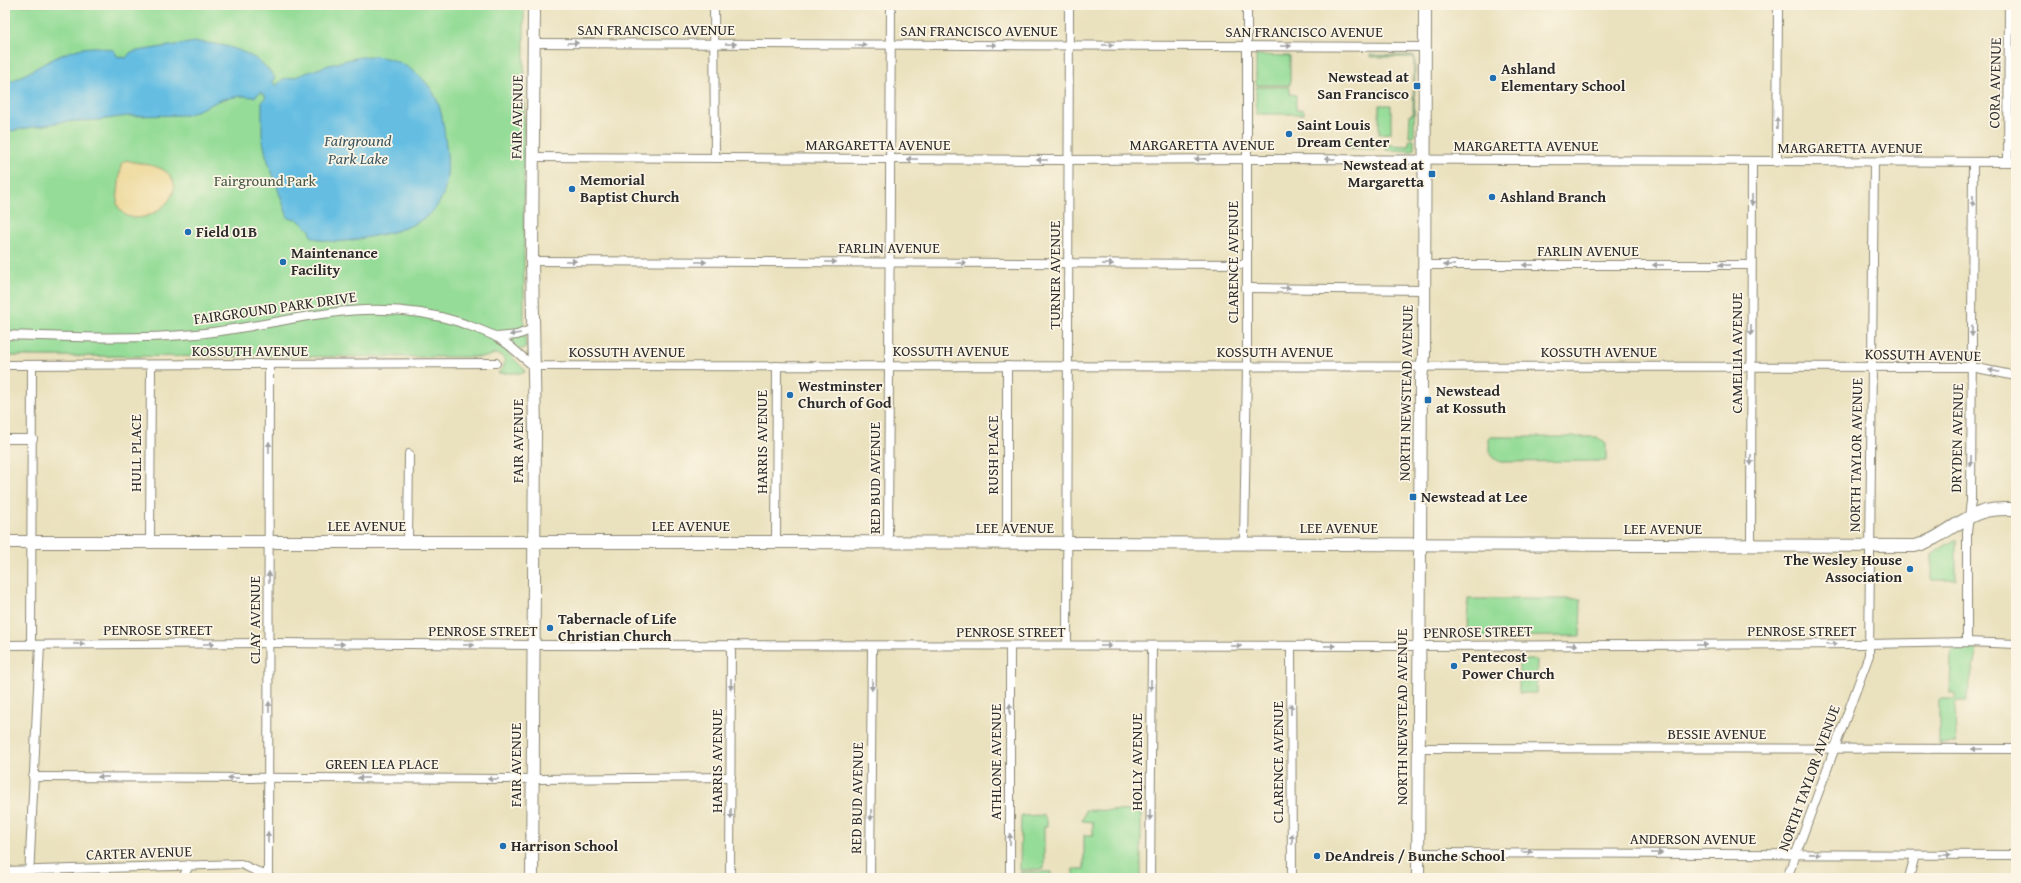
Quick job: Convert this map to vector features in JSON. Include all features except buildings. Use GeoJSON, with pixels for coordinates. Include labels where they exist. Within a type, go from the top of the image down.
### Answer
{"type":"FeatureCollection","features":[{"type":"Feature","properties":{"kind":"street","name":"FAIR AVENUE"},"geometry":{"type":"LineString","coordinates":[[532,878],[534,366],[532,157],[534,5]]}},
{"type":"Feature","properties":{"kind":"street"},"geometry":{"type":"LineString","coordinates":[[714,5],[715,158]]}},
{"type":"Feature","properties":{"kind":"street","name":"RED BUD AVENUE"},"geometry":{"type":"LineString","coordinates":[[888,543],[891,262],[891,5]]}},
{"type":"Feature","properties":{"kind":"street","name":"TURNER AVENUE"},"geometry":{"type":"LineString","coordinates":[[1068,544],[1069,5]]}},
{"type":"Feature","properties":{"kind":"street","name":"CLARENCE AVENUE"},"geometry":{"type":"LineString","coordinates":[[1244,544],[1247,366],[1247,5]]}},
{"type":"Feature","properties":{"kind":"street","name":"NORTH NEWSTEAD AVENUE"},"geometry":{"type":"LineString","coordinates":[[1418,878],[1419,544],[1421,378],[1423,366],[1424,290],[1425,5]]}},
{"type":"Feature","properties":{"kind":"street"},"geometry":{"type":"LineString","coordinates":[[1777,162],[1778,5]]}},
{"type":"Feature","properties":{"kind":"street","name":"CORA AVENUE"},"geometry":{"type":"LineString","coordinates":[[2009,5],[2013,48],[2012,162]]}},
{"type":"Feature","properties":{"kind":"street","name":"SAN FRANCISCO AVENUE"},"geometry":{"type":"LineString","coordinates":[[534,43],[1425,46]]}},
{"type":"Feature","properties":{"kind":"street","name":"MARGARETTA AVENUE"},"geometry":{"type":"LineString","coordinates":[[532,157],[2012,162]]}},
{"type":"Feature","properties":{"kind":"street","name":"CAMELLIA AVENUE"},"geometry":{"type":"LineString","coordinates":[[1751,545],[1752,162]]}},
{"type":"Feature","properties":{"kind":"street","name":"NORTH TAYLOR AVENUE"},"geometry":{"type":"LineString","coordinates":[[1787,878],[1869,655],[1874,162]]}},
{"type":"Feature","properties":{"kind":"street","name":"DRYDEN AVENUE"},"geometry":{"type":"LineString","coordinates":[[1967,642],[1967,532],[1971,501],[1973,162]]}},
{"type":"Feature","properties":{"kind":"street","name":"FARLIN AVENUE"},"geometry":{"type":"LineString","coordinates":[[532,261],[1246,264]]}},
{"type":"Feature","properties":{"kind":"street","name":"FARLIN AVENUE"},"geometry":{"type":"LineString","coordinates":[[1424,265],[1751,265]]}},
{"type":"Feature","properties":{"kind":"street"},"geometry":{"type":"LineString","coordinates":[[1246,288],[1424,290]]}},
{"type":"Feature","properties":{"kind":"street","name":"FAIRGROUND PARK DRIVE"},"geometry":{"type":"LineString","coordinates":[[5,335],[96,338],[196,334],[354,309],[386,308],[419,312],[449,319],[497,337],[534,366]]}},
{"type":"Feature","properties":{"kind":"street"},"geometry":{"type":"LineString","coordinates":[[497,337],[517,334],[533,329]]}},
{"type":"Feature","properties":{"kind":"street","name":"KOSSUTH AVENUE"},"geometry":{"type":"LineString","coordinates":[[5,365],[496,363]]}},
{"type":"Feature","properties":{"kind":"street","name":"CLAY AVENUE"},"geometry":{"type":"LineString","coordinates":[[269,364],[268,778],[270,877]]}},
{"type":"Feature","properties":{"kind":"street"},"geometry":{"type":"LineString","coordinates":[[31,645],[33,439],[32,365]]}},
{"type":"Feature","properties":{"kind":"street","name":"HULL PLACE"},"geometry":{"type":"LineString","coordinates":[[150,542],[151,365]]}},
{"type":"Feature","properties":{"kind":"street","name":"KOSSUTH AVENUE"},"geometry":{"type":"LineString","coordinates":[[534,366],[889,365],[1972,367],[2016,376]]}},
{"type":"Feature","properties":{"kind":"street","name":"HARRIS AVENUE"},"geometry":{"type":"LineString","coordinates":[[776,542],[777,366]]}},
{"type":"Feature","properties":{"kind":"street","name":"RUSH PLACE"},"geometry":{"type":"LineString","coordinates":[[1007,366],[1007,544]]}},
{"type":"Feature","properties":{"kind":"street"},"geometry":{"type":"LineString","coordinates":[[5,439],[33,439]]}},
{"type":"Feature","properties":{"kind":"street"},"geometry":{"type":"LineString","coordinates":[[408,542],[409,454]]}},
{"type":"Feature","properties":{"kind":"street","name":"LEE AVENUE"},"geometry":{"type":"LineString","coordinates":[[5,542],[776,542],[1915,546],[1924,544],[1981,512],[1996,509],[2016,509]]}},
{"type":"Feature","properties":{"kind":"street"},"geometry":{"type":"LineString","coordinates":[[1067,646],[1068,544]]}},
{"type":"Feature","properties":{"kind":"street","name":"PENROSE STREET"},"geometry":{"type":"LineString","coordinates":[[5,645],[269,643],[872,646],[1419,646],[1870,644],[1967,642],[2016,644]]}},
{"type":"Feature","properties":{"kind":"street"},"geometry":{"type":"LineString","coordinates":[[29,874],[40,645]]}},
{"type":"Feature","properties":{"kind":"street","name":"HARRIS AVENUE"},"geometry":{"type":"LineString","coordinates":[[730,878],[731,645]]}},
{"type":"Feature","properties":{"kind":"street","name":"RED BUD AVENUE"},"geometry":{"type":"LineString","coordinates":[[870,878],[872,646]]}},
{"type":"Feature","properties":{"kind":"street","name":"ATHLONE AVENUE"},"geometry":{"type":"LineString","coordinates":[[1010,646],[1010,878]]}},
{"type":"Feature","properties":{"kind":"street","name":"HOLLY AVENUE"},"geometry":{"type":"LineString","coordinates":[[1150,878],[1152,646]]}},
{"type":"Feature","properties":{"kind":"street","name":"CLARENCE AVENUE"},"geometry":{"type":"LineString","coordinates":[[1291,646],[1292,878]]}},
{"type":"Feature","properties":{"kind":"street","name":"BESSIE AVENUE"},"geometry":{"type":"LineString","coordinates":[[1418,748],[1835,748],[2016,750]]}},
{"type":"Feature","properties":{"kind":"street","name":"GREEN LEA PLACE"},"geometry":{"type":"LineString","coordinates":[[33,777],[532,779],[731,777]]}},
{"type":"Feature","properties":{"kind":"street","name":"ANDERSON AVENUE"},"geometry":{"type":"LineString","coordinates":[[1418,853],[2016,856]]}},
{"type":"Feature","properties":{"kind":"street"},"geometry":{"type":"LineString","coordinates":[[1910,878],[1915,855]]}},
{"type":"Feature","properties":{"kind":"street","name":"CARTER AVENUE"},"geometry":{"type":"LineString","coordinates":[[5,871],[29,874],[242,864],[270,877]]}},
{"type":"Feature","properties":{"kind":"street"},"geometry":{"type":"LineString","coordinates":[[183,878],[189,866]]}},
{"type":"Feature","properties":{"kind":"green space","name":"Fairground Park"},"geometry":{"type":"Polygon","coordinates":[[[5,5],[524,5],[524,325],[526,348],[507,352],[525,370],[524,373],[498,373],[503,368],[505,361],[497,354],[486,357],[5,356],[5,5]]]}},
{"type":"Feature","properties":{"kind":"green space"},"geometry":{"type":"Polygon","coordinates":[[[1256,55],[1290,56],[1290,85],[1256,85],[1256,55]]]}},
{"type":"Feature","properties":{"kind":"green space"},"geometry":{"type":"Polygon","coordinates":[[[1370,55],[1415,57],[1414,136],[1409,136],[1410,115],[1413,114],[1414,57],[1370,57],[1370,55]]]}},
{"type":"Feature","properties":{"kind":"green space"},"geometry":{"type":"Polygon","coordinates":[[[1256,87],[1290,87],[1290,94],[1296,95],[1296,110],[1304,110],[1304,114],[1256,114],[1256,87]]]}},
{"type":"Feature","properties":{"kind":"green space"},"geometry":{"type":"Polygon","coordinates":[[[1379,105],[1391,105],[1391,133],[1379,134],[1379,105]]]}},
{"type":"Feature","properties":{"kind":"green space"},"geometry":{"type":"Polygon","coordinates":[[[1409,139],[1414,139],[1414,149],[1411,151],[1386,150],[1386,145],[1409,146],[1409,139]]]}},
{"type":"Feature","properties":{"kind":"green space"},"geometry":{"type":"Polygon","coordinates":[[[1346,140],[1374,140],[1374,149],[1346,148],[1346,140]]]}},
{"type":"Feature","properties":{"kind":"green space"},"geometry":{"type":"Polygon","coordinates":[[[1597,437],[1606,444],[1606,461],[1501,462],[1494,458],[1490,452],[1489,438],[1597,437]]]}},
{"type":"Feature","properties":{"kind":"green space"},"geometry":{"type":"Polygon","coordinates":[[[1956,539],[1956,580],[1932,580],[1932,554],[1956,539]]]}},
{"type":"Feature","properties":{"kind":"green space"},"geometry":{"type":"Polygon","coordinates":[[[1468,599],[1581,599],[1580,636],[1467,637],[1468,599]]]}},
{"type":"Feature","properties":{"kind":"green space"},"geometry":{"type":"Polygon","coordinates":[[[1977,649],[1966,701],[1957,701],[1955,704],[1956,743],[1939,744],[1939,699],[1955,699],[1955,693],[1950,693],[1951,650],[1977,649]]]}},
{"type":"Feature","properties":{"kind":"green space"},"geometry":{"type":"Polygon","coordinates":[[[1519,660],[1537,660],[1536,693],[1519,693],[1519,660]]]}},
{"type":"Feature","properties":{"kind":"green space"},"geometry":{"type":"Polygon","coordinates":[[[1085,810],[1141,811],[1141,878],[1073,878],[1073,869],[1084,869],[1084,835],[1093,835],[1093,822],[1082,821],[1085,810]]]}},
{"type":"Feature","properties":{"kind":"green space"},"geometry":{"type":"Polygon","coordinates":[[[1043,815],[1047,820],[1047,826],[1044,826],[1044,869],[1020,870],[1021,816],[1043,815]]]}},
{"type":"Feature","properties":{"kind":"green space"},"geometry":{"type":"Polygon","coordinates":[[[1020,872],[1051,872],[1051,878],[1021,878],[1020,872]]]}},
{"type":"Feature","properties":{"kind":"sand"},"geometry":{"type":"Polygon","coordinates":[[[126,160],[157,167],[170,176],[174,187],[170,198],[161,208],[149,215],[136,218],[125,214],[117,203],[121,164],[126,160]]]}},
{"type":"Feature","properties":{"kind":"water","name":"Fairground Park Lake"},"geometry":{"type":"Polygon","coordinates":[[[195,42],[217,44],[250,55],[268,69],[275,78],[272,81],[276,86],[281,80],[284,79],[292,78],[348,60],[370,56],[391,60],[411,69],[428,84],[434,93],[442,118],[447,154],[447,172],[444,190],[437,206],[425,218],[400,230],[336,242],[311,236],[310,230],[297,219],[288,218],[266,155],[262,136],[262,101],[266,97],[261,92],[254,97],[241,96],[223,99],[187,115],[128,116],[98,120],[62,122],[5,132],[5,84],[50,60],[74,50],[86,48],[99,47],[114,50],[117,56],[126,58],[131,52],[195,42]]]}},
{"type":"Feature","properties":{"kind":"place","name":"Ashland Elementary School"},"geometry":{"type":"Point","coordinates":[1493,78]}},
{"type":"Feature","properties":{"kind":"place","name":"Newstead at San Francisco"},"geometry":{"type":"Point","coordinates":[1417,86]}},
{"type":"Feature","properties":{"kind":"place","name":"Saint Louis Dream Center"},"geometry":{"type":"Point","coordinates":[1289,134]}},
{"type":"Feature","properties":{"kind":"place","name":"Newstead at Margaretta"},"geometry":{"type":"Point","coordinates":[1432,174]}},
{"type":"Feature","properties":{"kind":"place","name":"Memorial Baptist Church"},"geometry":{"type":"Point","coordinates":[572,189]}},
{"type":"Feature","properties":{"kind":"place","name":"Ashland Branch"},"geometry":{"type":"Point","coordinates":[1492,197]}},
{"type":"Feature","properties":{"kind":"place","name":"Field 01B"},"geometry":{"type":"Point","coordinates":[188,232]}},
{"type":"Feature","properties":{"kind":"place","name":"Maintenance Facility"},"geometry":{"type":"Point","coordinates":[283,262]}},
{"type":"Feature","properties":{"kind":"place","name":"Westminster Church of God"},"geometry":{"type":"Point","coordinates":[790,395]}},
{"type":"Feature","properties":{"kind":"place","name":"Newstead at Kossuth"},"geometry":{"type":"Point","coordinates":[1428,400]}},
{"type":"Feature","properties":{"kind":"place","name":"Newstead at Lee"},"geometry":{"type":"Point","coordinates":[1413,497]}},
{"type":"Feature","properties":{"kind":"place","name":"The Wesley House Association"},"geometry":{"type":"Point","coordinates":[1910,569]}},
{"type":"Feature","properties":{"kind":"place","name":"Tabernacle of Life Christian Church"},"geometry":{"type":"Point","coordinates":[550,628]}},
{"type":"Feature","properties":{"kind":"place","name":"Pentecost Power Church"},"geometry":{"type":"Point","coordinates":[1454,666]}},
{"type":"Feature","properties":{"kind":"place","name":"Harrison School"},"geometry":{"type":"Point","coordinates":[503,846]}},
{"type":"Feature","properties":{"kind":"place","name":"DeAndreis / Bunche School"},"geometry":{"type":"Point","coordinates":[1317,856]}}]}
